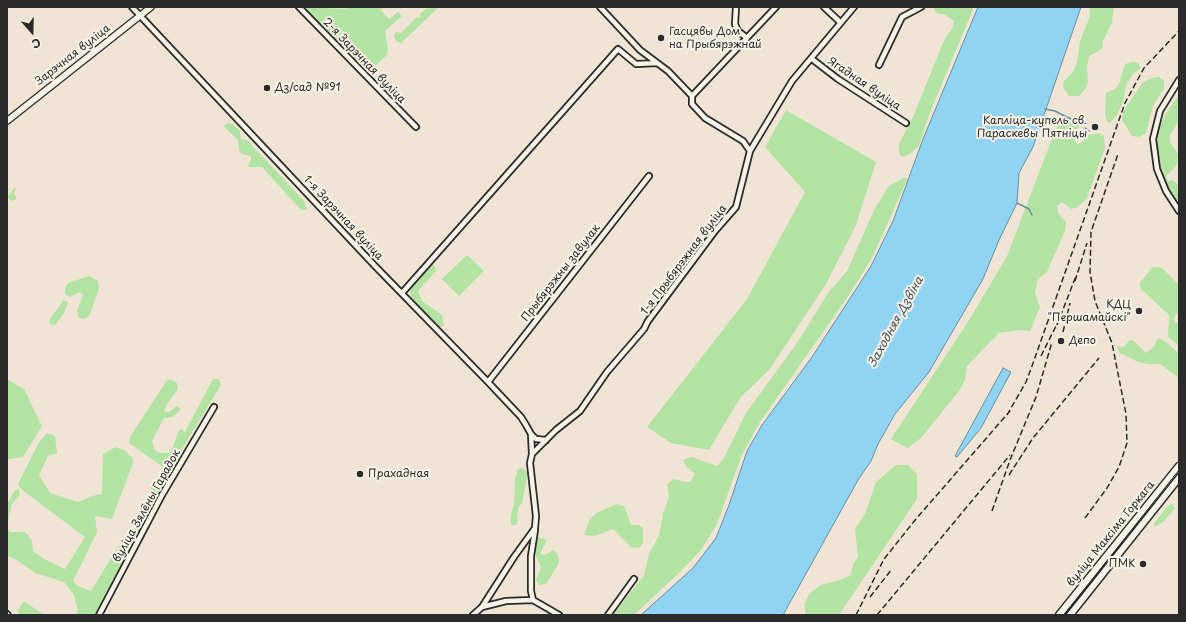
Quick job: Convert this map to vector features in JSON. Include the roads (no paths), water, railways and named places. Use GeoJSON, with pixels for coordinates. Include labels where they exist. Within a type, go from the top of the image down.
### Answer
{"type":"FeatureCollection","features":[{"type":"Feature","properties":{"kind":"main road","name":"вуліца Максіма Горкага"},"geometry":{"type":"LineString","coordinates":[[1059,615],[1179,466]]}},
{"type":"Feature","properties":{"kind":"main road","name":"вуліца Максіма Горкага"},"geometry":{"type":"LineString","coordinates":[[1070,615],[1179,478]]}},
{"type":"Feature","properties":{"kind":"street","name":"1-я Зарэчная вуліца"},"geometry":{"type":"LineString","coordinates":[[132,7],[375,266],[521,417],[530,434],[532,454],[530,463],[536,516],[532,556],[531,591],[533,600]]}},
{"type":"Feature","properties":{"kind":"street","name":"Зарэчная вуліца"},"geometry":{"type":"LineString","coordinates":[[7,120],[152,7]]}},
{"type":"Feature","properties":{"kind":"street","name":"2-я Зарэчная вуліца"},"geometry":{"type":"LineString","coordinates":[[299,7],[416,128]]}},
{"type":"Feature","properties":{"kind":"street"},"geometry":{"type":"LineString","coordinates":[[600,7],[640,50],[668,71],[692,96]]}},
{"type":"Feature","properties":{"kind":"street"},"geometry":{"type":"LineString","coordinates":[[736,7],[735,24],[738,31],[747,38]]}},
{"type":"Feature","properties":{"kind":"street"},"geometry":{"type":"LineString","coordinates":[[750,151],[743,141],[706,118],[692,104],[692,96],[776,7]]}},
{"type":"Feature","properties":{"kind":"street"},"geometry":{"type":"LineString","coordinates":[[824,7],[840,22]]}},
{"type":"Feature","properties":{"kind":"street","name":"1-я Прыбярэжная вуліца"},"geometry":{"type":"LineString","coordinates":[[532,454],[580,411],[607,372],[644,329],[648,321],[715,231],[736,207],[750,151],[792,81],[812,59],[840,22],[854,7]]}},
{"type":"Feature","properties":{"kind":"street"},"geometry":{"type":"LineString","coordinates":[[879,65],[902,17],[921,7]]}},
{"type":"Feature","properties":{"kind":"street"},"geometry":{"type":"LineString","coordinates":[[402,293],[618,49],[636,64],[657,63]]}},
{"type":"Feature","properties":{"kind":"street","name":"Ягадная вуліца"},"geometry":{"type":"LineString","coordinates":[[812,59],[838,79],[906,123]]}},
{"type":"Feature","properties":{"kind":"street"},"geometry":{"type":"LineString","coordinates":[[1179,80],[1160,111],[1153,139],[1157,169],[1166,191],[1179,211]]}},
{"type":"Feature","properties":{"kind":"street","name":"Прыбярэжны завулак"},"geometry":{"type":"LineString","coordinates":[[488,382],[649,176]]}},
{"type":"Feature","properties":{"kind":"street","name":"вуліца Зялёны Гарадок"},"geometry":{"type":"LineString","coordinates":[[99,615],[162,495],[214,407]]}},
{"type":"Feature","properties":{"kind":"street"},"geometry":{"type":"LineString","coordinates":[[530,434],[536,439],[546,440]]}},
{"type":"Feature","properties":{"kind":"street"},"geometry":{"type":"LineString","coordinates":[[473,615],[482,607],[514,557],[535,528]]}},
{"type":"Feature","properties":{"kind":"street"},"geometry":{"type":"LineString","coordinates":[[608,615],[634,579]]}},
{"type":"Feature","properties":{"kind":"street"},"geometry":{"type":"LineString","coordinates":[[482,607],[506,601],[533,600],[559,615]]}},
{"type":"Feature","properties":{"kind":"water","name":"Заходняя Дзвіна"},"geometry":{"type":"Polygon","coordinates":[[[978,7],[1081,7],[1033,147],[1019,173],[1017,203],[999,240],[983,279],[929,372],[895,414],[878,444],[871,461],[858,480],[783,615],[641,615],[693,568],[716,538],[747,451],[762,425],[812,357],[871,266],[893,221],[923,139],[978,7]]]}},
{"type":"Feature","properties":{"kind":"water"},"geometry":{"type":"Polygon","coordinates":[[[1003,368],[1011,372],[981,428],[957,457],[955,456],[1003,368]]]}},
{"type":"Feature","properties":{"kind":"waterway"},"geometry":{"type":"LineString","coordinates":[[1045,109],[1055,111],[1082,125]]}},
{"type":"Feature","properties":{"kind":"waterway"},"geometry":{"type":"LineString","coordinates":[[1085,128],[1089,131]]}},
{"type":"Feature","properties":{"kind":"waterway"},"geometry":{"type":"LineString","coordinates":[[1017,203],[1029,209],[1032,215]]}},
{"type":"Feature","properties":{"kind":"tram line"},"geometry":{"type":"LineString","coordinates":[[1064,615],[1179,470]]}},
{"type":"Feature","properties":{"kind":"railway"},"geometry":{"type":"LineString","coordinates":[[1007,415],[1026,382],[1125,103],[1144,68],[1179,31]]}},
{"type":"Feature","properties":{"kind":"railway"},"geometry":{"type":"LineString","coordinates":[[1085,518],[1107,488],[1119,467],[1127,443],[1126,414],[1112,343],[1095,301],[1090,272],[1091,232],[1118,154]]}},
{"type":"Feature","properties":{"kind":"railway"},"geometry":{"type":"LineString","coordinates":[[1075,281],[1087,243]]}},
{"type":"Feature","properties":{"kind":"railway"},"geometry":{"type":"LineString","coordinates":[[1057,325],[1076,276]]}},
{"type":"Feature","properties":{"kind":"railway"},"geometry":{"type":"LineString","coordinates":[[1063,332],[1070,303]]}},
{"type":"Feature","properties":{"kind":"railway"},"geometry":{"type":"LineString","coordinates":[[1041,356],[1059,320]]}},
{"type":"Feature","properties":{"kind":"railway"},"geometry":{"type":"LineString","coordinates":[[992,511],[1010,460],[1036,397],[1052,342]]}},
{"type":"Feature","properties":{"kind":"railway"},"geometry":{"type":"LineString","coordinates":[[1009,475],[1033,438],[1099,358]]}},
{"type":"Feature","properties":{"kind":"railway"},"geometry":{"type":"LineString","coordinates":[[856,615],[884,559],[916,519],[1010,411]]}},
{"type":"Feature","properties":{"kind":"railway"},"geometry":{"type":"LineString","coordinates":[[877,615],[1010,455]]}},
{"type":"Feature","properties":{"kind":"railway"},"geometry":{"type":"LineString","coordinates":[[870,597],[892,569]]}},
{"type":"Feature","properties":{"kind":"place","name":"Гасцявы Дом на Прыбярэжнай"},"geometry":{"type":"Point","coordinates":[661,38]}},
{"type":"Feature","properties":{"kind":"place","name":"Дз/сад №91"},"geometry":{"type":"Point","coordinates":[267,88]}},
{"type":"Feature","properties":{"kind":"place","name":"Капліца-купель св. Параскевы Пятніцы"},"geometry":{"type":"Point","coordinates":[1095,127]}},
{"type":"Feature","properties":{"kind":"place","name":"КДЦ \"Першамайскі\""},"geometry":{"type":"Point","coordinates":[1139,311]}},
{"type":"Feature","properties":{"kind":"place","name":"Депо"},"geometry":{"type":"Point","coordinates":[1061,341]}},
{"type":"Feature","properties":{"kind":"place","name":"Прахадная"},"geometry":{"type":"Point","coordinates":[360,474]}},
{"type":"Feature","properties":{"kind":"place","name":"ПМК"},"geometry":{"type":"Point","coordinates":[1143,564]}}]}
